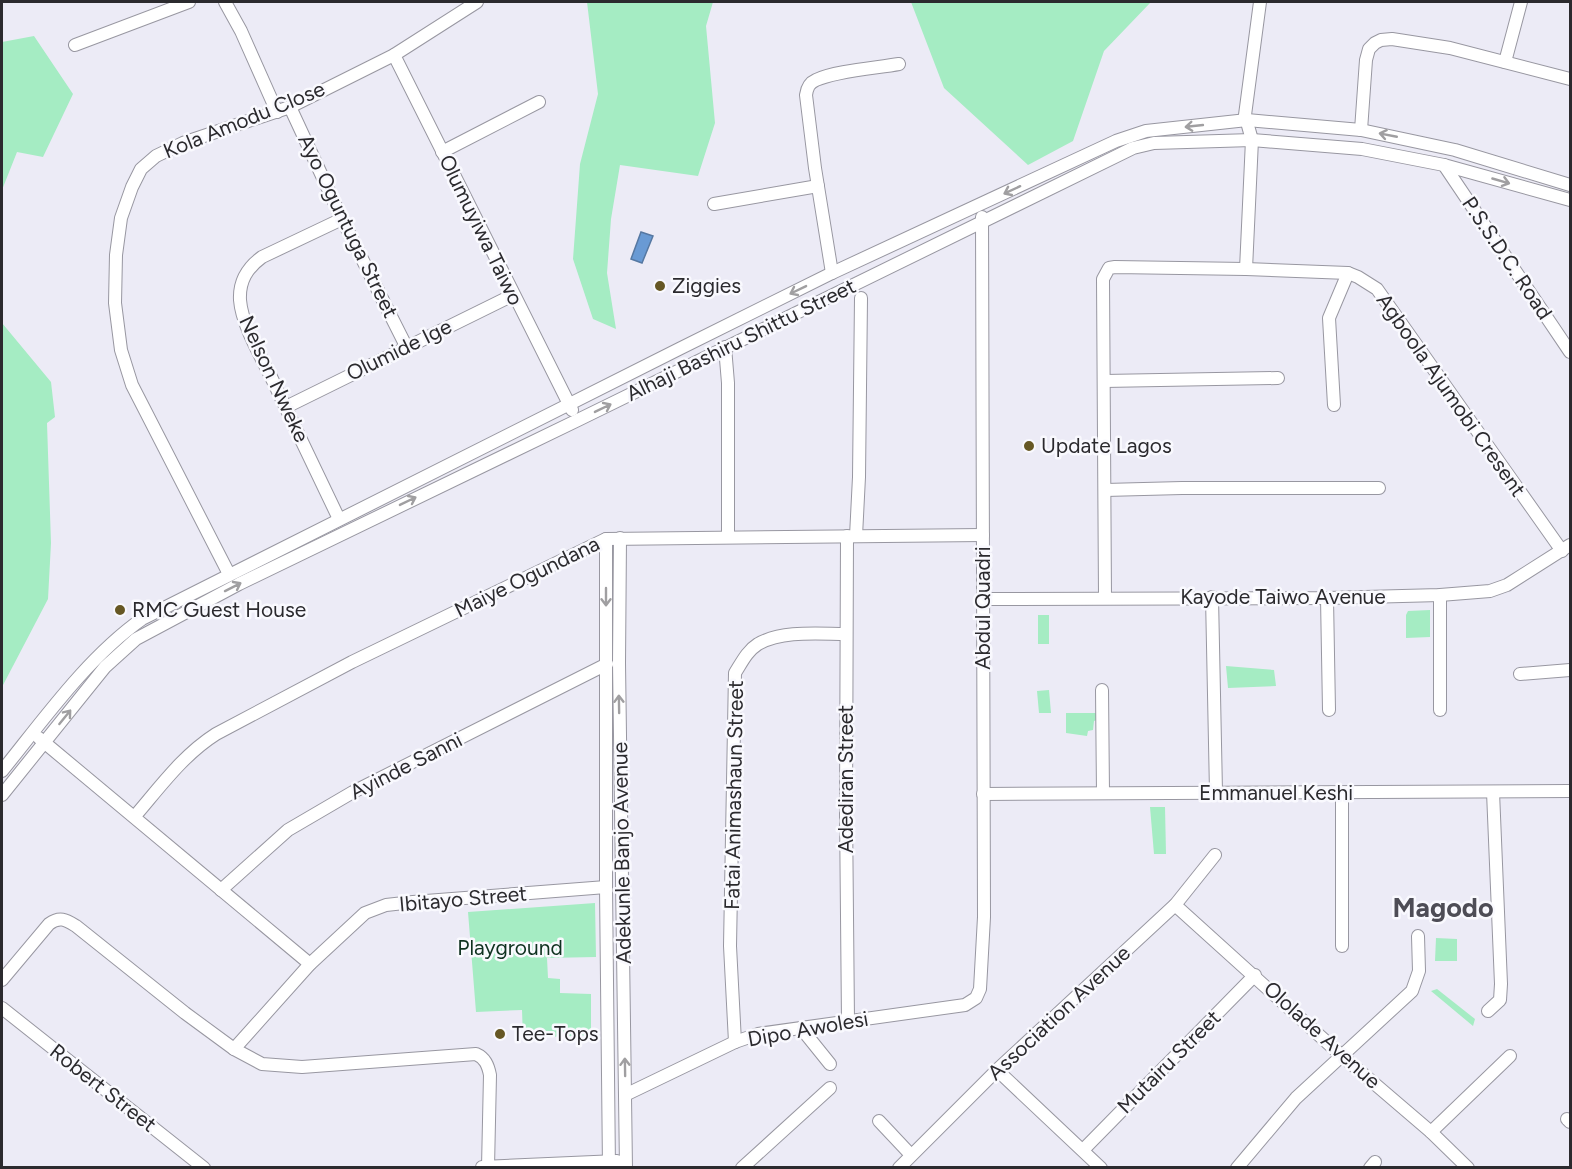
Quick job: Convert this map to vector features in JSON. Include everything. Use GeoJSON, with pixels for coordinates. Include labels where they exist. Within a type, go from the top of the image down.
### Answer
{"type":"FeatureCollection","features":[{"type":"Feature","properties":{"kind":"street"},"geometry":{"type":"LineString","coordinates":[[75,45],[189,2]]}},
{"type":"Feature","properties":{"kind":"street"},"geometry":{"type":"LineString","coordinates":[[225,2],[241,31],[277,112]]}},
{"type":"Feature","properties":{"kind":"street","name":"Kola Amodu Close"},"geometry":{"type":"LineString","coordinates":[[229,574],[132,385],[121,350],[115,303],[116,255],[121,218],[132,187],[141,169],[156,156],[183,143],[290,106],[394,55],[477,2]]}},
{"type":"Feature","properties":{"kind":"street"},"geometry":{"type":"LineString","coordinates":[[1246,269],[1252,140],[1245,115],[1260,2]]}},
{"type":"Feature","properties":{"kind":"street"},"geometry":{"type":"LineString","coordinates":[[1505,62],[1521,2]]}},
{"type":"Feature","properties":{"kind":"street"},"geometry":{"type":"LineString","coordinates":[[1361,130],[1366,60],[1369,49],[1381,40],[1392,39],[1450,48],[1570,80]]}},
{"type":"Feature","properties":{"kind":"street","name":"Olumuyiwa Taiwo"},"geometry":{"type":"LineString","coordinates":[[394,55],[578,420]]}},
{"type":"Feature","properties":{"kind":"street"},"geometry":{"type":"LineString","coordinates":[[832,273],[818,186],[807,88],[815,80],[899,64]]}},
{"type":"Feature","properties":{"kind":"street"},"geometry":{"type":"LineString","coordinates":[[442,152],[539,102]]}},
{"type":"Feature","properties":{"kind":"street","name":"Ayo Oguntuga Street"},"geometry":{"type":"LineString","coordinates":[[290,106],[342,219],[406,346]]}},
{"type":"Feature","properties":{"kind":"street","name":"Alhaji Bashiru Shittu Street"},"geometry":{"type":"LineString","coordinates":[[2,771],[96,658],[123,632],[142,619],[832,273],[1116,141],[1146,131],[1247,120],[1361,130],[1445,148],[1570,185]]}},
{"type":"Feature","properties":{"kind":"street","name":"Alhaji Bashiru Shittu Street"},"geometry":{"type":"LineString","coordinates":[[2,795],[105,667],[135,639],[239,584],[1133,148],[1154,143],[1252,140],[1362,149],[1444,165],[1570,201]]}},
{"type":"Feature","properties":{"kind":"street"},"geometry":{"type":"LineString","coordinates":[[1444,165],[1445,148]]}},
{"type":"Feature","properties":{"kind":"street","name":"P.S.S.D.C. Road"},"geometry":{"type":"LineString","coordinates":[[1444,165],[1570,352]]}},
{"type":"Feature","properties":{"kind":"street"},"geometry":{"type":"LineString","coordinates":[[714,204],[818,186]]}},
{"type":"Feature","properties":{"kind":"street","name":"Abdul Quadri"},"geometry":{"type":"LineString","coordinates":[[965,1005],[976,998],[980,989],[984,917],[981,204]]}},
{"type":"Feature","properties":{"kind":"street","name":"Nelson Nweke"},"geometry":{"type":"LineString","coordinates":[[339,519],[243,313],[240,298],[243,276],[251,265],[262,257],[342,219]]}},
{"type":"Feature","properties":{"kind":"street","name":"Agboola Ajumobi Cresent"},"geometry":{"type":"LineString","coordinates":[[1105,597],[1103,279],[1109,268],[1246,269],[1348,273],[1358,277],[1377,289],[1566,548]]}},
{"type":"Feature","properties":{"kind":"street"},"geometry":{"type":"LineString","coordinates":[[1334,405],[1329,318],[1348,273]]}},
{"type":"Feature","properties":{"kind":"street","name":"Olumide Ige"},"geometry":{"type":"LineString","coordinates":[[286,407],[513,295]]}},
{"type":"Feature","properties":{"kind":"street","name":"Adediran Street"},"geometry":{"type":"LineString","coordinates":[[848,1021],[846,634],[851,536],[859,477],[861,298]]}},
{"type":"Feature","properties":{"kind":"street"},"geometry":{"type":"LineString","coordinates":[[725,347],[728,383],[728,537]]}},
{"type":"Feature","properties":{"kind":"street"},"geometry":{"type":"LineString","coordinates":[[1104,381],[1278,378]]}},
{"type":"Feature","properties":{"kind":"street"},"geometry":{"type":"LineString","coordinates":[[1105,490],[1379,488]]}},
{"type":"Feature","properties":{"kind":"street","name":"Maiye Ogundana"},"geometry":{"type":"LineString","coordinates":[[135,816],[182,761],[199,745],[216,734],[352,662],[606,538],[983,535]]}},
{"type":"Feature","properties":{"kind":"street","name":"Adekunle Banjo Avenue"},"geometry":{"type":"LineString","coordinates":[[606,538],[609,1165]]}},
{"type":"Feature","properties":{"kind":"street","name":"Adekunle Banjo Avenue"},"geometry":{"type":"LineString","coordinates":[[620,538],[619,663],[626,1164]]}},
{"type":"Feature","properties":{"kind":"street","name":"Kayode Taiwo Avenue"},"geometry":{"type":"LineString","coordinates":[[983,599],[1327,597],[1440,595],[1490,591],[1507,585],[1566,548]]}},
{"type":"Feature","properties":{"kind":"street"},"geometry":{"type":"LineString","coordinates":[[1440,595],[1440,710]]}},
{"type":"Feature","properties":{"kind":"street"},"geometry":{"type":"LineString","coordinates":[[1212,597],[1216,792]]}},
{"type":"Feature","properties":{"kind":"street"},"geometry":{"type":"LineString","coordinates":[[1327,597],[1329,710]]}},
{"type":"Feature","properties":{"kind":"street","name":"Fatai Animashaun Street"},"geometry":{"type":"LineString","coordinates":[[735,1042],[730,946],[735,673],[746,655],[759,644],[780,637],[846,634]]}},
{"type":"Feature","properties":{"kind":"street","name":"Ayinde Sanni"},"geometry":{"type":"LineString","coordinates":[[221,890],[288,830],[334,803],[607,664]]}},
{"type":"Feature","properties":{"kind":"street"},"geometry":{"type":"LineString","coordinates":[[1520,674],[1570,670]]}},
{"type":"Feature","properties":{"kind":"street"},"geometry":{"type":"LineString","coordinates":[[1102,690],[1102,793]]}},
{"type":"Feature","properties":{"kind":"street"},"geometry":{"type":"LineString","coordinates":[[33,732],[310,964]]}},
{"type":"Feature","properties":{"kind":"street","name":"Emmanuel Keshi"},"geometry":{"type":"LineString","coordinates":[[982,794],[1570,791]]}},
{"type":"Feature","properties":{"kind":"street"},"geometry":{"type":"LineString","coordinates":[[1488,1011],[1500,1000],[1501,984],[1493,792]]}},
{"type":"Feature","properties":{"kind":"street"},"geometry":{"type":"LineString","coordinates":[[1342,793],[1342,946]]}},
{"type":"Feature","properties":{"kind":"street","name":"Association Avenue"},"geometry":{"type":"LineString","coordinates":[[899,1167],[997,1070],[1175,904],[1215,855]]}},
{"type":"Feature","properties":{"kind":"street","name":"Ibitayo Street"},"geometry":{"type":"LineString","coordinates":[[234,1049],[310,964],[364,914],[386,905],[606,887]]}},
{"type":"Feature","properties":{"kind":"street","name":"Ololade Avenue"},"geometry":{"type":"LineString","coordinates":[[1175,904],[1468,1167]]}},
{"type":"Feature","properties":{"kind":"street"},"geometry":{"type":"LineString","coordinates":[[2,980],[49,924],[56,919],[65,920],[76,926],[234,1049],[262,1064],[302,1068],[476,1054],[482,1056],[488,1065],[490,1075],[488,1167]]}},
{"type":"Feature","properties":{"kind":"street"},"geometry":{"type":"LineString","coordinates":[[1237,1167],[1296,1098],[1412,991],[1419,971],[1418,936]]}},
{"type":"Feature","properties":{"kind":"street","name":"Mutairu Street"},"geometry":{"type":"LineString","coordinates":[[1083,1150],[1255,975]]}},
{"type":"Feature","properties":{"kind":"street","name":"Dipo Awolesi"},"geometry":{"type":"LineString","coordinates":[[625,1095],[735,1042],[758,1034],[965,1005]]}},
{"type":"Feature","properties":{"kind":"street","name":"Robert Street"},"geometry":{"type":"LineString","coordinates":[[2,1008],[204,1167]]}},
{"type":"Feature","properties":{"kind":"street"},"geometry":{"type":"LineString","coordinates":[[801,1028],[830,1065]]}},
{"type":"Feature","properties":{"kind":"street"},"geometry":{"type":"LineString","coordinates":[[1431,1132],[1510,1056]]}},
{"type":"Feature","properties":{"kind":"street"},"geometry":{"type":"LineString","coordinates":[[997,1070],[1101,1167]]}},
{"type":"Feature","properties":{"kind":"street"},"geometry":{"type":"LineString","coordinates":[[742,1167],[830,1088]]}},
{"type":"Feature","properties":{"kind":"street"},"geometry":{"type":"LineString","coordinates":[[879,1120],[911,1155]]}},
{"type":"Feature","properties":{"kind":"street"},"geometry":{"type":"LineString","coordinates":[[481,1167],[626,1164]]}},
{"type":"Feature","properties":{"kind":"green space"},"geometry":{"type":"Polygon","coordinates":[[[587,2],[713,2],[706,26],[715,123],[698,176],[620,165],[611,219],[607,273],[616,329],[593,319],[573,259],[580,164],[598,94],[587,2]]]}},
{"type":"Feature","properties":{"kind":"green space"},"geometry":{"type":"Polygon","coordinates":[[[911,2],[1151,2],[1104,51],[1073,141],[1028,165],[944,88],[911,2]]]}},
{"type":"Feature","properties":{"kind":"green space"},"geometry":{"type":"Polygon","coordinates":[[[34,36],[73,94],[43,157],[17,152],[2,190],[2,42],[34,36]]]}},
{"type":"Feature","properties":{"kind":"green space"},"geometry":{"type":"Polygon","coordinates":[[[2,323],[51,382],[55,417],[47,423],[51,543],[48,599],[2,687],[2,323]]]}},
{"type":"Feature","properties":{"kind":"green space"},"geometry":{"type":"Polygon","coordinates":[[[1430,610],[1430,637],[1406,638],[1408,611],[1430,610]]]}},
{"type":"Feature","properties":{"kind":"green space"},"geometry":{"type":"Polygon","coordinates":[[[1038,615],[1049,615],[1049,644],[1038,644],[1038,615]]]}},
{"type":"Feature","properties":{"kind":"green space"},"geometry":{"type":"Polygon","coordinates":[[[1226,666],[1274,670],[1276,686],[1228,688],[1226,666]]]}},
{"type":"Feature","properties":{"kind":"green space"},"geometry":{"type":"Polygon","coordinates":[[[1049,690],[1051,713],[1039,713],[1037,691],[1049,690]]]}},
{"type":"Feature","properties":{"kind":"green space"},"geometry":{"type":"Polygon","coordinates":[[[1066,713],[1098,713],[1093,730],[1088,731],[1087,736],[1066,733],[1066,713]]]}},
{"type":"Feature","properties":{"kind":"green space"},"geometry":{"type":"Polygon","coordinates":[[[1150,807],[1165,807],[1166,854],[1154,854],[1150,807]]]}},
{"type":"Feature","properties":{"kind":"green space","name":"Playground"},"geometry":{"type":"Polygon","coordinates":[[[595,903],[596,957],[547,958],[548,978],[560,979],[560,993],[591,994],[591,1035],[523,1038],[522,1010],[476,1012],[468,912],[595,903]]]}},
{"type":"Feature","properties":{"kind":"green space"},"geometry":{"type":"Polygon","coordinates":[[[1436,938],[1457,939],[1457,961],[1435,961],[1436,938]]]}},
{"type":"Feature","properties":{"kind":"green space"},"geometry":{"type":"Polygon","coordinates":[[[1437,989],[1475,1019],[1473,1026],[1431,991],[1437,989]]]}},
{"type":"Feature","properties":{"kind":"water"},"geometry":{"type":"Polygon","coordinates":[[[641,232],[653,236],[642,263],[631,259],[641,232]]]}},
{"type":"Feature","properties":{"kind":"place","name":"Ziggies"},"geometry":{"type":"Point","coordinates":[660,286]}},
{"type":"Feature","properties":{"kind":"place","name":"Update Lagos"},"geometry":{"type":"Point","coordinates":[1029,446]}},
{"type":"Feature","properties":{"kind":"place","name":"RMC Guest House"},"geometry":{"type":"Point","coordinates":[120,610]}},
{"type":"Feature","properties":{"kind":"place","name":"Tee-Tops"},"geometry":{"type":"Point","coordinates":[500,1034]}},
{"type":"Feature","properties":{"kind":"district","name":"Magodo"},"geometry":{"type":"Point","coordinates":[1443,908]}}]}
